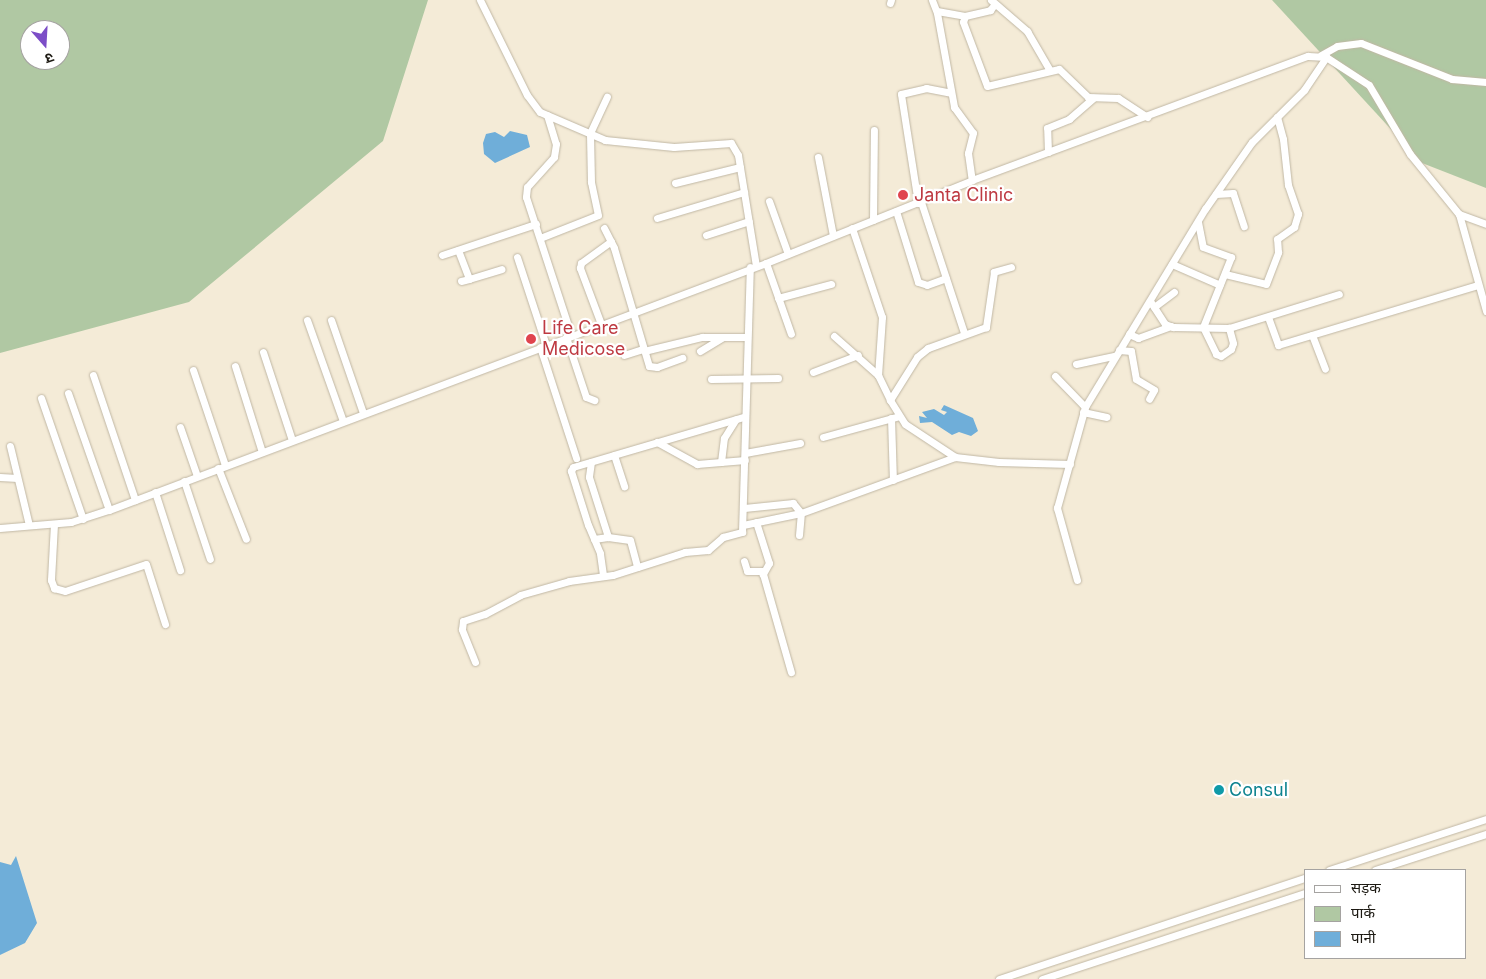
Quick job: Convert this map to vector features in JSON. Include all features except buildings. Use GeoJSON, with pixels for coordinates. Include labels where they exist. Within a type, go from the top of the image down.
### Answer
{"type":"FeatureCollection","features":[{"type":"Feature","properties":{"kind":"street"},"geometry":{"type":"LineString","coordinates":[[475,662],[462,628],[463,621],[485,614],[520,595],[637,567],[685,552],[708,550],[723,537],[740,534],[743,525],[744,508],[746,337],[753,266],[749,221],[740,167],[734,147],[727,142],[674,147],[605,140],[547,115],[530,102],[480,0]]}},
{"type":"Feature","properties":{"kind":"street"},"geometry":{"type":"LineString","coordinates":[[932,0],[937,11],[956,114],[972,129],[968,153],[972,180]]}},
{"type":"Feature","properties":{"kind":"street"},"geometry":{"type":"LineString","coordinates":[[937,11],[965,16],[990,10],[992,2],[1006,10],[1027,31],[1049,69]]}},
{"type":"Feature","properties":{"kind":"street"},"geometry":{"type":"LineString","coordinates":[[965,16],[963,22],[987,86],[1049,69],[1059,69],[1084,94],[1093,98],[1118,98],[1147,117]]}},
{"type":"Feature","properties":{"kind":"street"},"geometry":{"type":"LineString","coordinates":[[1077,580],[1057,508],[1084,409],[1129,334],[1152,304],[1172,264],[1198,222],[1252,142],[1307,87],[1323,56],[1337,46],[1361,43],[1452,79],[1486,82]]}},
{"type":"Feature","properties":{"kind":"street"},"geometry":{"type":"LineString","coordinates":[[0,528],[54,524],[83,519],[109,510],[753,266],[766,263],[972,180],[1308,56],[1323,56],[1366,81],[1410,154],[1459,214],[1486,311]]}},
{"type":"Feature","properties":{"kind":"street"},"geometry":{"type":"LineString","coordinates":[[951,93],[915,88],[901,94],[920,202],[964,333]]}},
{"type":"Feature","properties":{"kind":"street"},"geometry":{"type":"LineString","coordinates":[[540,238],[598,215],[591,182],[590,132],[607,97]]}},
{"type":"Feature","properties":{"kind":"street"},"geometry":{"type":"LineString","coordinates":[[1048,152],[1047,128],[1069,119],[1093,98]]}},
{"type":"Feature","properties":{"kind":"street"},"geometry":{"type":"LineString","coordinates":[[547,115],[556,144],[554,157],[526,192],[586,397],[594,400]]}},
{"type":"Feature","properties":{"kind":"street"},"geometry":{"type":"LineString","coordinates":[[1225,274],[1266,284],[1278,252],[1277,239],[1294,227],[1298,214],[1288,185],[1283,139],[1277,118]]}},
{"type":"Feature","properties":{"kind":"street"},"geometry":{"type":"LineString","coordinates":[[873,220],[874,130]]}},
{"type":"Feature","properties":{"kind":"street"},"geometry":{"type":"LineString","coordinates":[[818,157],[833,236]]}},
{"type":"Feature","properties":{"kind":"street"},"geometry":{"type":"LineString","coordinates":[[675,184],[740,167]]}},
{"type":"Feature","properties":{"kind":"street"},"geometry":{"type":"LineString","coordinates":[[657,218],[744,192]]}},
{"type":"Feature","properties":{"kind":"street"},"geometry":{"type":"LineString","coordinates":[[1216,194],[1234,193],[1244,226]]}},
{"type":"Feature","properties":{"kind":"street"},"geometry":{"type":"LineString","coordinates":[[769,201],[788,254]]}},
{"type":"Feature","properties":{"kind":"street"},"geometry":{"type":"LineString","coordinates":[[896,211],[918,282],[926,285],[946,278]]}},
{"type":"Feature","properties":{"kind":"street"},"geometry":{"type":"LineString","coordinates":[[1459,214],[1486,224]]}},
{"type":"Feature","properties":{"kind":"street"},"geometry":{"type":"LineString","coordinates":[[706,235],[749,221]]}},
{"type":"Feature","properties":{"kind":"street"},"geometry":{"type":"LineString","coordinates":[[1198,222],[1203,247],[1230,255],[1225,274],[1203,327],[1216,354],[1221,356],[1231,349],[1233,343],[1229,328]]}},
{"type":"Feature","properties":{"kind":"street"},"geometry":{"type":"LineString","coordinates":[[442,255],[536,224]]}},
{"type":"Feature","properties":{"kind":"street"},"geometry":{"type":"LineString","coordinates":[[604,228],[610,241],[650,367],[682,358]]}},
{"type":"Feature","properties":{"kind":"street"},"geometry":{"type":"LineString","coordinates":[[852,228],[882,317],[878,375]]}},
{"type":"Feature","properties":{"kind":"street"},"geometry":{"type":"LineString","coordinates":[[601,324],[580,268],[581,263],[610,241]]}},
{"type":"Feature","properties":{"kind":"street"},"geometry":{"type":"LineString","coordinates":[[458,250],[469,279]]}},
{"type":"Feature","properties":{"kind":"street"},"geometry":{"type":"LineString","coordinates":[[517,258],[576,458]]}},
{"type":"Feature","properties":{"kind":"street"},"geometry":{"type":"LineString","coordinates":[[766,263],[791,334]]}},
{"type":"Feature","properties":{"kind":"street"},"geometry":{"type":"LineString","coordinates":[[1172,264],[1220,285]]}},
{"type":"Feature","properties":{"kind":"street"},"geometry":{"type":"LineString","coordinates":[[890,400],[917,357],[928,348],[964,333],[986,327],[994,272],[1011,267]]}},
{"type":"Feature","properties":{"kind":"street"},"geometry":{"type":"LineString","coordinates":[[461,281],[502,269]]}},
{"type":"Feature","properties":{"kind":"street"},"geometry":{"type":"LineString","coordinates":[[778,298],[831,284]]}},
{"type":"Feature","properties":{"kind":"street"},"geometry":{"type":"LineString","coordinates":[[1268,317],[1277,345],[1478,285]]}},
{"type":"Feature","properties":{"kind":"street"},"geometry":{"type":"LineString","coordinates":[[1152,304],[1174,292]]}},
{"type":"Feature","properties":{"kind":"street"},"geometry":{"type":"LineString","coordinates":[[1129,334],[1138,338],[1170,326],[1229,328],[1339,294]]}},
{"type":"Feature","properties":{"kind":"street"},"geometry":{"type":"LineString","coordinates":[[1152,304],[1165,324],[1170,326]]}},
{"type":"Feature","properties":{"kind":"street"},"geometry":{"type":"LineString","coordinates":[[307,320],[343,421]]}},
{"type":"Feature","properties":{"kind":"street"},"geometry":{"type":"LineString","coordinates":[[331,320],[363,413]]}},
{"type":"Feature","properties":{"kind":"street"},"geometry":{"type":"LineString","coordinates":[[1312,335],[1325,369]]}},
{"type":"Feature","properties":{"kind":"street"},"geometry":{"type":"LineString","coordinates":[[700,351],[724,336]]}},
{"type":"Feature","properties":{"kind":"street"},"geometry":{"type":"LineString","coordinates":[[834,336],[858,355],[878,375],[899,416],[914,431],[955,457],[999,462],[1070,464]]}},
{"type":"Feature","properties":{"kind":"street"},"geometry":{"type":"LineString","coordinates":[[624,355],[702,337],[746,337]]}},
{"type":"Feature","properties":{"kind":"street"},"geometry":{"type":"LineString","coordinates":[[1076,364],[1131,350],[1136,379],[1154,390],[1149,399]]}},
{"type":"Feature","properties":{"kind":"street"},"geometry":{"type":"LineString","coordinates":[[263,352],[292,440]]}},
{"type":"Feature","properties":{"kind":"street"},"geometry":{"type":"LineString","coordinates":[[813,372],[858,355]]}},
{"type":"Feature","properties":{"kind":"street"},"geometry":{"type":"LineString","coordinates":[[235,366],[262,452]]}},
{"type":"Feature","properties":{"kind":"street"},"geometry":{"type":"LineString","coordinates":[[193,370],[225,465]]}},
{"type":"Feature","properties":{"kind":"street"},"geometry":{"type":"LineString","coordinates":[[93,375],[135,500]]}},
{"type":"Feature","properties":{"kind":"street"},"geometry":{"type":"LineString","coordinates":[[1055,376],[1084,409],[1106,417]]}},
{"type":"Feature","properties":{"kind":"street"},"geometry":{"type":"LineString","coordinates":[[711,379],[744,381],[778,378]]}},
{"type":"Feature","properties":{"kind":"street"},"geometry":{"type":"LineString","coordinates":[[68,393],[109,510]]}},
{"type":"Feature","properties":{"kind":"street"},"geometry":{"type":"LineString","coordinates":[[42,398],[83,519]]}},
{"type":"Feature","properties":{"kind":"street"},"geometry":{"type":"LineString","coordinates":[[824,437],[899,416]]}},
{"type":"Feature","properties":{"kind":"street"},"geometry":{"type":"LineString","coordinates":[[603,575],[594,539],[571,471],[573,467],[744,417]]}},
{"type":"Feature","properties":{"kind":"street"},"geometry":{"type":"LineString","coordinates":[[891,418],[893,480]]}},
{"type":"Feature","properties":{"kind":"street"},"geometry":{"type":"LineString","coordinates":[[721,462],[724,438],[736,419]]}},
{"type":"Feature","properties":{"kind":"street"},"geometry":{"type":"LineString","coordinates":[[180,427],[197,476]]}},
{"type":"Feature","properties":{"kind":"street"},"geometry":{"type":"LineString","coordinates":[[657,442],[697,464],[721,462],[800,443]]}},
{"type":"Feature","properties":{"kind":"street"},"geometry":{"type":"LineString","coordinates":[[10,446],[28,525]]}},
{"type":"Feature","properties":{"kind":"street"},"geometry":{"type":"LineString","coordinates":[[614,455],[624,486]]}},
{"type":"Feature","properties":{"kind":"street"},"geometry":{"type":"LineString","coordinates":[[743,525],[801,513],[955,457]]}},
{"type":"Feature","properties":{"kind":"street"},"geometry":{"type":"LineString","coordinates":[[591,462],[589,476],[608,537]]}},
{"type":"Feature","properties":{"kind":"street"},"geometry":{"type":"LineString","coordinates":[[218,468],[246,539]]}},
{"type":"Feature","properties":{"kind":"street"},"geometry":{"type":"LineString","coordinates":[[0,477],[17,478]]}},
{"type":"Feature","properties":{"kind":"street"},"geometry":{"type":"LineString","coordinates":[[184,481],[210,559]]}},
{"type":"Feature","properties":{"kind":"street"},"geometry":{"type":"LineString","coordinates":[[155,492],[180,570]]}},
{"type":"Feature","properties":{"kind":"street"},"geometry":{"type":"LineString","coordinates":[[744,508],[793,503],[801,513],[799,535]]}},
{"type":"Feature","properties":{"kind":"street"},"geometry":{"type":"LineString","coordinates":[[744,561],[747,571],[763,571],[768,568],[769,563],[756,522]]}},
{"type":"Feature","properties":{"kind":"street"},"geometry":{"type":"LineString","coordinates":[[54,524],[51,580],[54,588],[65,591],[146,564],[165,624]]}},
{"type":"Feature","properties":{"kind":"street"},"geometry":{"type":"LineString","coordinates":[[594,539],[608,537],[630,540],[637,567]]}},
{"type":"Feature","properties":{"kind":"street"},"geometry":{"type":"LineString","coordinates":[[763,571],[791,672]]}},
{"type":"Feature","properties":{"kind":"street"},"geometry":{"type":"LineString","coordinates":[[1332,869],[1486,819]]}},
{"type":"Feature","properties":{"kind":"street"},"geometry":{"type":"LineString","coordinates":[[1378,869],[1486,834]]}},
{"type":"Feature","properties":{"kind":"street"},"geometry":{"type":"LineString","coordinates":[[999,979],[1304,878]]}},
{"type":"Feature","properties":{"kind":"street"},"geometry":{"type":"LineString","coordinates":[[1042,979],[1304,893]]}},
{"type":"Feature","properties":{"kind":"green space"},"geometry":{"type":"Polygon","coordinates":[[[0,0],[428,0],[383,141],[189,302],[0,353],[0,0]]]}},
{"type":"Feature","properties":{"kind":"green space"},"geometry":{"type":"Polygon","coordinates":[[[1272,0],[1486,0],[1486,188],[1422,163],[1272,0]]]}},
{"type":"Feature","properties":{"kind":"water"},"geometry":{"type":"Polygon","coordinates":[[[510,131],[527,135],[530,147],[495,163],[484,154],[483,143],[486,134],[495,132],[504,137],[510,131]]]}},
{"type":"Feature","properties":{"kind":"water"},"geometry":{"type":"Polygon","coordinates":[[[944,405],[973,418],[978,431],[971,436],[959,432],[952,435],[932,422],[920,423],[919,416],[927,418],[922,412],[934,409],[944,415],[947,412],[941,410],[944,405]]]}},
{"type":"Feature","properties":{"kind":"water"},"geometry":{"type":"Polygon","coordinates":[[[16,856],[37,923],[25,943],[0,955],[0,862],[11,865],[16,856]]]}},
{"type":"Feature","properties":{"kind":"place","name":"Janta Clinic"},"geometry":{"type":"Point","coordinates":[903,195]}},
{"type":"Feature","properties":{"kind":"place","name":"Life Care Medicose"},"geometry":{"type":"Point","coordinates":[531,339]}},
{"type":"Feature","properties":{"kind":"place","name":"Consul"},"geometry":{"type":"Point","coordinates":[1219,790]}}]}
